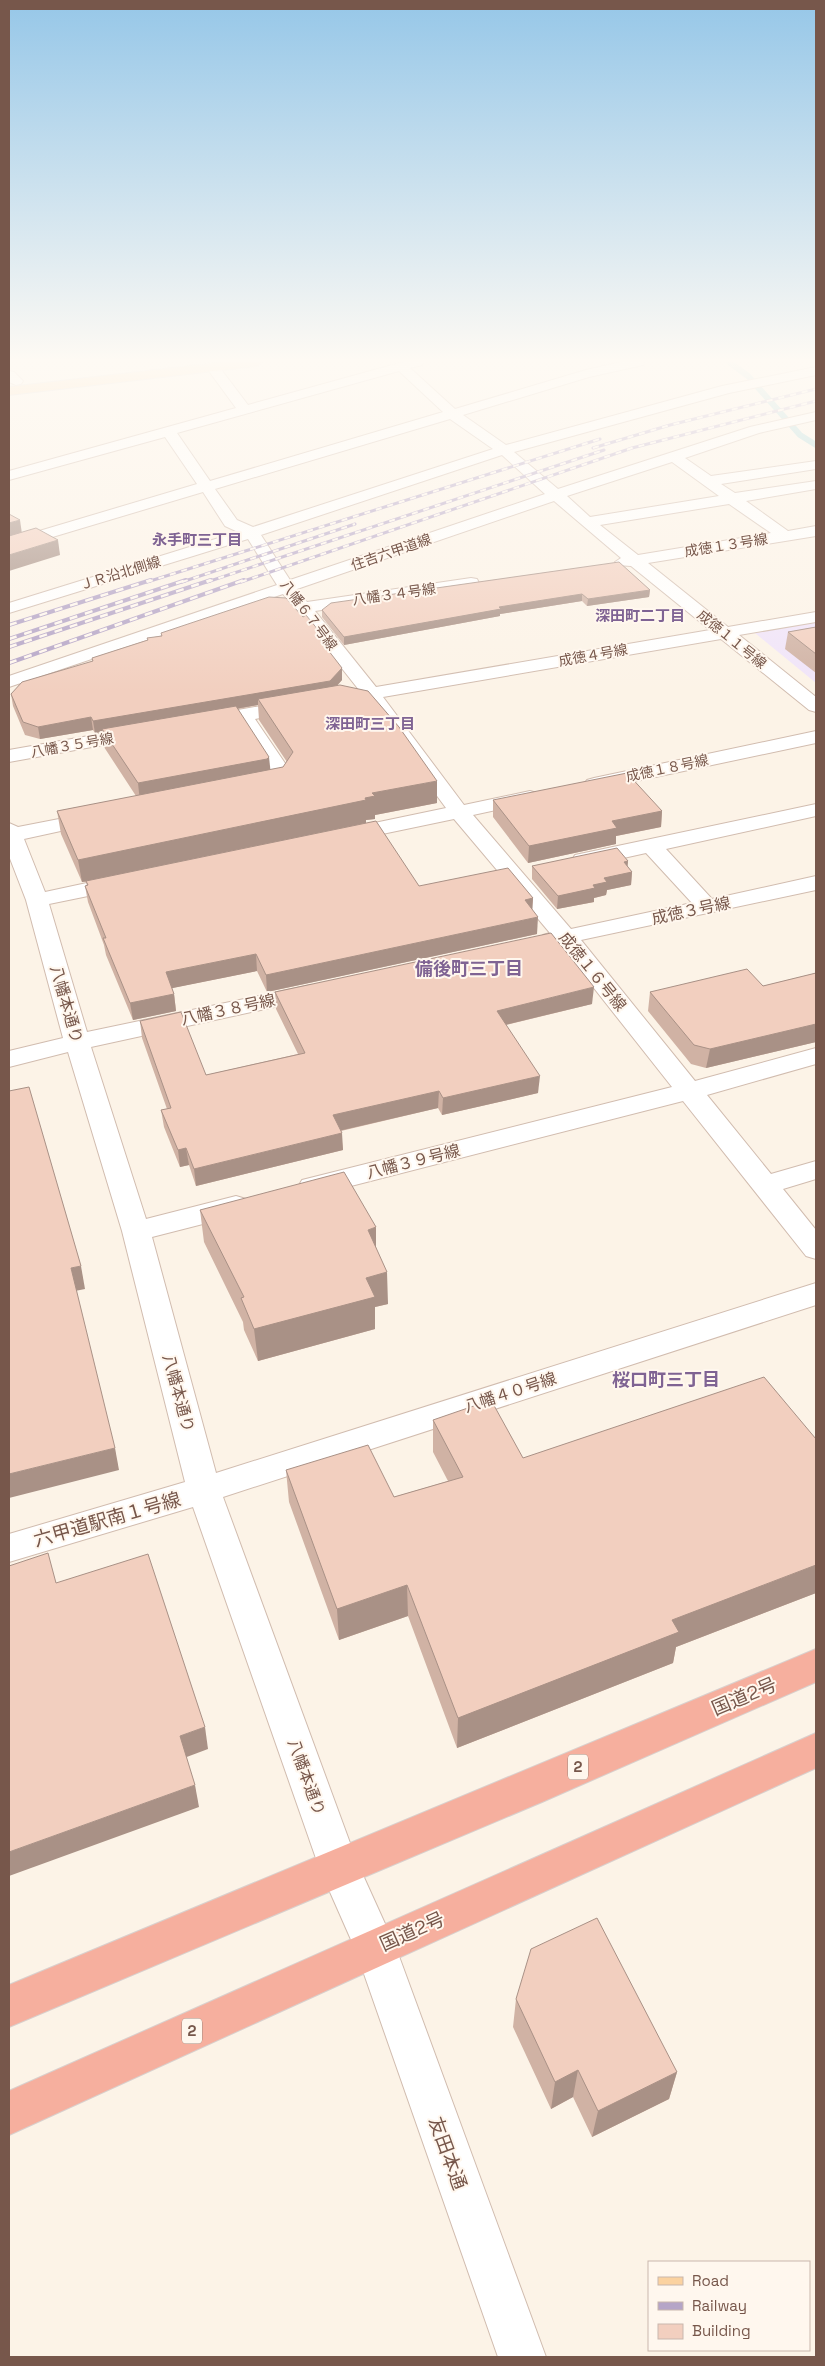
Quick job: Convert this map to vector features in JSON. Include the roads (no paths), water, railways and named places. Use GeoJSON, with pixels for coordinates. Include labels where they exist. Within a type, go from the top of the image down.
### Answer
{"type":"FeatureCollection","features":[{"type":"Feature","properties":{"kind":"highway","name":"国道2号"},"geometry":{"type":"LineString","coordinates":[[9,2006],[528,1789],[816,1665]]}},
{"type":"Feature","properties":{"kind":"highway","name":"国道2号"},"geometry":{"type":"LineString","coordinates":[[9,2114],[816,1750]]}},
{"type":"Feature","properties":{"kind":"street"},"geometry":{"type":"LineString","coordinates":[[9,476],[22,472]]}},
{"type":"Feature","properties":{"kind":"street"},"geometry":{"type":"LineString","coordinates":[[197,472],[231,523],[252,533]]}},
{"type":"Feature","properties":{"kind":"street"},"geometry":{"type":"LineString","coordinates":[[9,545],[254,472]]}},
{"type":"Feature","properties":{"kind":"street","name":"ＪＲ沿北側線"},"geometry":{"type":"LineString","coordinates":[[9,608],[252,533],[436,472]]}},
{"type":"Feature","properties":{"kind":"street","name":"成徳１１号線"},"geometry":{"type":"LineString","coordinates":[[530,472],[586,522],[816,706]]}},
{"type":"Feature","properties":{"kind":"street","name":"住吉六甲道線"},"geometry":{"type":"LineString","coordinates":[[9,682],[626,472]]}},
{"type":"Feature","properties":{"kind":"street"},"geometry":{"type":"LineString","coordinates":[[696,472],[785,536]]}},
{"type":"Feature","properties":{"kind":"street"},"geometry":{"type":"LineString","coordinates":[[709,481],[766,472]]}},
{"type":"Feature","properties":{"kind":"street"},"geometry":{"type":"LineString","coordinates":[[586,522],[816,484]]}},
{"type":"Feature","properties":{"kind":"street","name":"成徳１３号線"},"geometry":{"type":"LineString","coordinates":[[635,560],[816,531]]}},
{"type":"Feature","properties":{"kind":"street","name":"八幡６７号線"},"geometry":{"type":"LineString","coordinates":[[252,533],[287,588],[371,693]]}},
{"type":"Feature","properties":{"kind":"street"},"geometry":{"type":"LineString","coordinates":[[606,564],[635,560]]}},
{"type":"Feature","properties":{"kind":"street","name":"八幡３４号線"},"geometry":{"type":"LineString","coordinates":[[302,608],[488,581]]}},
{"type":"Feature","properties":{"kind":"street","name":"成徳４号線"},"geometry":{"type":"LineString","coordinates":[[371,693],[816,617]]}},
{"type":"Feature","properties":{"kind":"street"},"geometry":{"type":"LineString","coordinates":[[332,700],[371,693]]}},
{"type":"Feature","properties":{"kind":"street","name":"成徳１６号線"},"geometry":{"type":"LineString","coordinates":[[371,693],[460,812],[522,873],[566,937],[816,1249]]}},
{"type":"Feature","properties":{"kind":"street"},"geometry":{"type":"LineString","coordinates":[[185,726],[312,703]]}},
{"type":"Feature","properties":{"kind":"street"},"geometry":{"type":"LineString","coordinates":[[240,790],[276,784],[282,775],[244,716]]}},
{"type":"Feature","properties":{"kind":"street","name":"八幡３５号線"},"geometry":{"type":"LineString","coordinates":[[9,756],[156,730]]}},
{"type":"Feature","properties":{"kind":"street","name":"成徳１８号線"},"geometry":{"type":"LineString","coordinates":[[575,788],[816,737]]}},
{"type":"Feature","properties":{"kind":"street"},"geometry":{"type":"LineString","coordinates":[[325,840],[546,794]]}},
{"type":"Feature","properties":{"kind":"street"},"geometry":{"type":"LineString","coordinates":[[559,865],[816,810]]}},
{"type":"Feature","properties":{"kind":"street"},"geometry":{"type":"LineString","coordinates":[[12,844],[116,814]]}},
{"type":"Feature","properties":{"kind":"street","name":"八幡本通り"},"geometry":{"type":"LineString","coordinates":[[12,844],[37,900],[77,1042],[136,1231],[204,1490],[339,1867],[375,1948]]}},
{"type":"Feature","properties":{"kind":"street"},"geometry":{"type":"LineString","coordinates":[[651,845],[707,906]]}},
{"type":"Feature","properties":{"kind":"street"},"geometry":{"type":"LineString","coordinates":[[37,900],[142,878]]}},
{"type":"Feature","properties":{"kind":"street","name":"成徳３号線"},"geometry":{"type":"LineString","coordinates":[[566,937],[816,882]]}},
{"type":"Feature","properties":{"kind":"street"},"geometry":{"type":"LineString","coordinates":[[527,945],[566,937]]}},
{"type":"Feature","properties":{"kind":"street","name":"八幡３８号線"},"geometry":{"type":"LineString","coordinates":[[9,1059],[77,1042],[331,987]]}},
{"type":"Feature","properties":{"kind":"street","name":"八幡３９号線"},"geometry":{"type":"LineString","coordinates":[[289,1193],[690,1091],[816,1056]]}},
{"type":"Feature","properties":{"kind":"street"},"geometry":{"type":"LineString","coordinates":[[765,1185],[816,1170]]}},
{"type":"Feature","properties":{"kind":"street"},"geometry":{"type":"LineString","coordinates":[[136,1231],[260,1200]]}},
{"type":"Feature","properties":{"kind":"street","name":"八幡４０号線"},"geometry":{"type":"LineString","coordinates":[[204,1490],[816,1294]]}},
{"type":"Feature","properties":{"kind":"street","name":"六甲道駅南１号線"},"geometry":{"type":"LineString","coordinates":[[9,1548],[204,1490]]}},
{"type":"Feature","properties":{"kind":"street","name":"友田本通"},"geometry":{"type":"LineString","coordinates":[[375,1948],[522,2357]]}},
{"type":"Feature","properties":{"kind":"railway"},"geometry":{"type":"LineString","coordinates":[[147,582],[494,472]]}},
{"type":"Feature","properties":{"kind":"railway"},"geometry":{"type":"LineString","coordinates":[[207,582],[537,472]]}},
{"type":"Feature","properties":{"kind":"railway"},"geometry":{"type":"LineString","coordinates":[[241,582],[561,472]]}},
{"type":"Feature","properties":{"kind":"railway"},"geometry":{"type":"LineString","coordinates":[[182,582],[355,524]]}},
{"type":"Feature","properties":{"kind":"railway"},"geometry":{"type":"LineString","coordinates":[[9,625],[151,580]]}},
{"type":"Feature","properties":{"kind":"railway"},"geometry":{"type":"LineString","coordinates":[[9,639],[186,580]]}},
{"type":"Feature","properties":{"kind":"railway"},"geometry":{"type":"LineString","coordinates":[[9,647],[211,580]]}},
{"type":"Feature","properties":{"kind":"railway"},"geometry":{"type":"LineString","coordinates":[[9,663],[244,580]]}},
{"type":"Feature","properties":{"kind":"district","name":"永手町三丁目"},"geometry":{"type":"Point","coordinates":[197,540]}},
{"type":"Feature","properties":{"kind":"district","name":"深田町二丁目"},"geometry":{"type":"Point","coordinates":[640,616]}},
{"type":"Feature","properties":{"kind":"district","name":"深田町三丁目"},"geometry":{"type":"Point","coordinates":[370,724]}},
{"type":"Feature","properties":{"kind":"district","name":"備後町三丁目"},"geometry":{"type":"Point","coordinates":[469,969]}},
{"type":"Feature","properties":{"kind":"district","name":"桜口町三丁目"},"geometry":{"type":"Point","coordinates":[666,1380]}}]}
